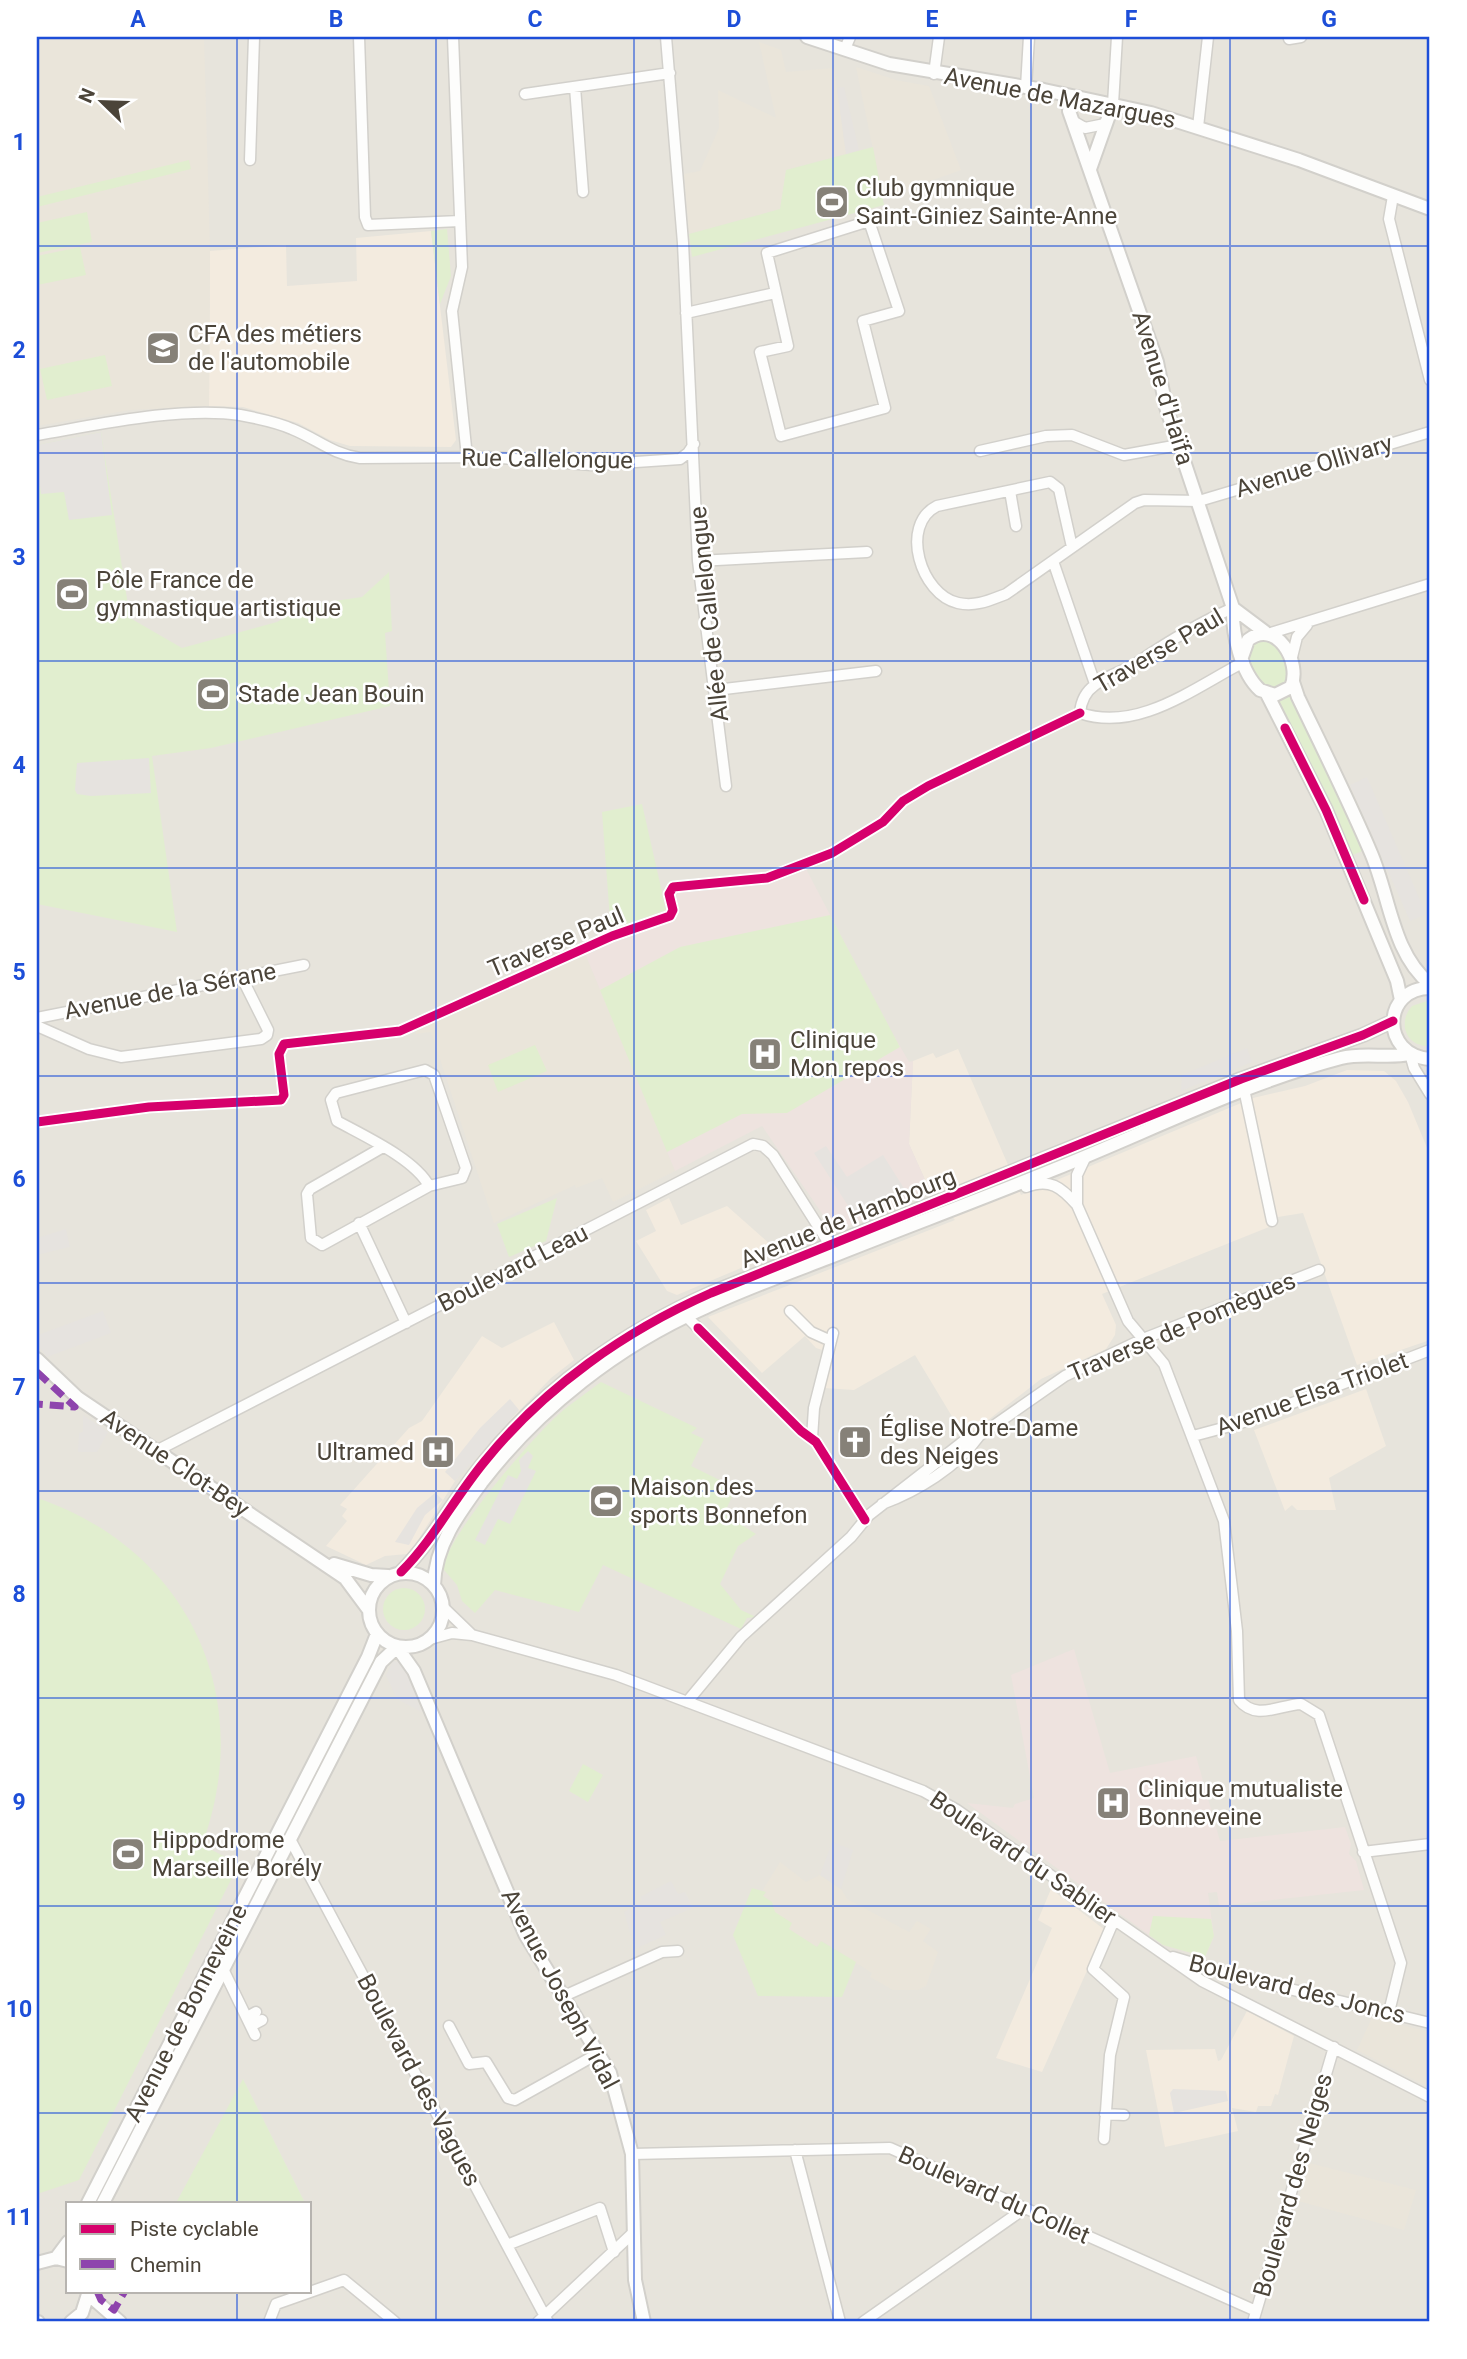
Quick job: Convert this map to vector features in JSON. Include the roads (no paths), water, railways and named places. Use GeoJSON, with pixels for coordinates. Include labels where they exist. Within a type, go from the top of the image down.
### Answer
{"type":"FeatureCollection","features":[{"type":"Feature","properties":{"kind":"street"},"geometry":{"type":"LineString","coordinates":[[250,160],[254,37]]}},
{"type":"Feature","properties":{"kind":"street"},"geometry":{"type":"LineString","coordinates":[[359,37],[365,217],[368,225],[460,221]]}},
{"type":"Feature","properties":{"kind":"street"},"geometry":{"type":"LineString","coordinates":[[453,37],[462,267],[452,311],[467,457]]}},
{"type":"Feature","properties":{"kind":"street"},"geometry":{"type":"LineString","coordinates":[[666,37],[695,442]]}},
{"type":"Feature","properties":{"kind":"street","name":"Avenue de Mazargues"},"geometry":{"type":"LineString","coordinates":[[807,37],[848,43],[868,58],[934,74],[1026,87],[1113,104],[1198,127],[1430,209]]}},
{"type":"Feature","properties":{"kind":"street"},"geometry":{"type":"LineString","coordinates":[[934,74],[939,37]]}},
{"type":"Feature","properties":{"kind":"street"},"geometry":{"type":"LineString","coordinates":[[1026,87],[1029,37]]}},
{"type":"Feature","properties":{"kind":"street"},"geometry":{"type":"LineString","coordinates":[[1090,169],[1113,104],[1117,37]]}},
{"type":"Feature","properties":{"kind":"street"},"geometry":{"type":"LineString","coordinates":[[1198,127],[1208,37]]}},
{"type":"Feature","properties":{"kind":"street"},"geometry":{"type":"LineString","coordinates":[[1289,39],[1301,37]]}},
{"type":"Feature","properties":{"kind":"street"},"geometry":{"type":"LineString","coordinates":[[525,94],[670,73]]}},
{"type":"Feature","properties":{"kind":"street"},"geometry":{"type":"LineString","coordinates":[[575,87],[583,192]]}},
{"type":"Feature","properties":{"kind":"street","name":"Avenue d'Haïfa"},"geometry":{"type":"LineString","coordinates":[[1072,96],[1069,111],[1157,362],[1166,407],[1233,608],[1233,622],[1243,659]]}},
{"type":"Feature","properties":{"kind":"street"},"geometry":{"type":"LineString","coordinates":[[1073,121],[1085,128],[1105,124]]}},
{"type":"Feature","properties":{"kind":"street"},"geometry":{"type":"LineString","coordinates":[[1393,196],[1389,219],[1430,380]]}},
{"type":"Feature","properties":{"kind":"street"},"geometry":{"type":"LineString","coordinates":[[869,221],[899,311],[863,321],[885,408],[781,436],[760,352],[788,346],[775,293],[767,253],[869,221]]}},
{"type":"Feature","properties":{"kind":"street"},"geometry":{"type":"LineString","coordinates":[[686,313],[775,293]]}},
{"type":"Feature","properties":{"kind":"street","name":"Rue Callelongue"},"geometry":{"type":"LineString","coordinates":[[37,435],[138,418],[239,415],[292,428],[340,455],[376,458],[467,457],[592,465],[680,459],[695,442]]}},
{"type":"Feature","properties":{"kind":"street","name":"Avenue Ollivary"},"geometry":{"type":"LineString","coordinates":[[1010,491],[928,511],[921,521],[917,551],[938,591],[948,600],[972,604],[1006,594],[1143,500],[1199,501],[1430,432]]}},
{"type":"Feature","properties":{"kind":"street"},"geometry":{"type":"LineString","coordinates":[[980,452],[1046,436],[1072,435],[1124,454],[1179,445]]}},
{"type":"Feature","properties":{"kind":"street","name":"Allée de Callelongue"},"geometry":{"type":"LineString","coordinates":[[695,442],[698,561],[726,786]]}},
{"type":"Feature","properties":{"kind":"street"},"geometry":{"type":"LineString","coordinates":[[1016,526],[1010,491],[1050,482],[1056,484],[1072,547]]}},
{"type":"Feature","properties":{"kind":"street"},"geometry":{"type":"LineString","coordinates":[[698,561],[867,552]]}},
{"type":"Feature","properties":{"kind":"street"},"geometry":{"type":"LineString","coordinates":[[1053,561],[1095,684]]}},
{"type":"Feature","properties":{"kind":"street"},"geometry":{"type":"LineString","coordinates":[[1430,584],[1248,640],[1243,659],[1255,685],[1267,694],[1326,810],[1397,981],[1401,1000],[1393,1021],[1397,1040],[1410,1054],[1414,1068],[1430,1094]]}},
{"type":"Feature","properties":{"kind":"street"},"geometry":{"type":"LineString","coordinates":[[1233,608],[1279,640],[1291,661]]}},
{"type":"Feature","properties":{"kind":"street","name":"Traverse Paul"},"geometry":{"type":"LineString","coordinates":[[37,1122],[149,1107],[281,1100],[284,1096],[279,1054],[284,1044],[400,1031],[612,936],[670,916],[673,910],[669,894],[673,887],[768,878],[832,853],[883,822],[903,801],[928,786],[1080,713],[1083,696],[1095,684],[1138,663],[1154,649],[1188,630],[1233,608]]}},
{"type":"Feature","properties":{"kind":"street"},"geometry":{"type":"LineString","coordinates":[[1307,624],[1297,637],[1291,661],[1298,698],[1376,866],[1403,948],[1410,963],[1430,986],[1417,989],[1401,1000]]}},
{"type":"Feature","properties":{"kind":"street"},"geometry":{"type":"LineString","coordinates":[[1080,713],[1111,718],[1151,711],[1243,659]]}},
{"type":"Feature","properties":{"kind":"street"},"geometry":{"type":"LineString","coordinates":[[716,690],[876,671]]}},
{"type":"Feature","properties":{"kind":"street"},"geometry":{"type":"LineString","coordinates":[[1267,694],[1285,692],[1293,682]]}},
{"type":"Feature","properties":{"kind":"street"},"geometry":{"type":"LineString","coordinates":[[1353,875],[1376,866]]}},
{"type":"Feature","properties":{"kind":"street","name":"Avenue de la Sérane"},"geometry":{"type":"LineString","coordinates":[[37,1018],[304,965]]}},
{"type":"Feature","properties":{"kind":"street"},"geometry":{"type":"LineString","coordinates":[[37,1026],[104,1054],[121,1057],[261,1039],[267,1035],[268,1030],[241,976]]}},
{"type":"Feature","properties":{"kind":"street","name":"Avenue de Hambourg"},"geometry":{"type":"LineString","coordinates":[[401,1572],[424,1549],[457,1498],[497,1447],[529,1413],[575,1373],[626,1338],[684,1305],[1241,1079],[1363,1035],[1393,1021]]}},
{"type":"Feature","properties":{"kind":"street","name":"Avenue de Hambourg"},"geometry":{"type":"LineString","coordinates":[[434,1585],[437,1558],[449,1531],[475,1492],[522,1437],[596,1372],[686,1316],[1086,1156],[1244,1089],[1344,1057],[1366,1054],[1398,1057],[1410,1054],[1430,1059]]}},
{"type":"Feature","properties":{"kind":"street"},"geometry":{"type":"LineString","coordinates":[[383,1147],[310,1189],[307,1194],[311,1238],[315,1242],[322,1245],[429,1186],[461,1178],[466,1168],[433,1075],[425,1070],[336,1093],[331,1100],[337,1121],[383,1147],[424,1175],[429,1186]]}},
{"type":"Feature","properties":{"kind":"street"},"geometry":{"type":"LineString","coordinates":[[1244,1089],[1272,1221]]}},
{"type":"Feature","properties":{"kind":"street","name":"Boulevard Leau"},"geometry":{"type":"LineString","coordinates":[[156,1451],[753,1144],[763,1146],[774,1156],[830,1245]]}},
{"type":"Feature","properties":{"kind":"street"},"geometry":{"type":"LineString","coordinates":[[1077,1205],[1077,1175],[1086,1156]]}},
{"type":"Feature","properties":{"kind":"street"},"geometry":{"type":"LineString","coordinates":[[982,1198],[1007,1194],[1045,1182],[1063,1189],[1077,1205],[1128,1321],[1164,1364],[1224,1521],[1237,1631],[1240,1700],[1251,1710],[1260,1712],[1301,1704],[1319,1715],[1401,1963],[1389,2012]]}},
{"type":"Feature","properties":{"kind":"street"},"geometry":{"type":"LineString","coordinates":[[359,1223],[406,1323]]}},
{"type":"Feature","properties":{"kind":"street","name":"Traverse de Pomègues"},"geometry":{"type":"LineString","coordinates":[[687,1702],[741,1637],[882,1504],[910,1494],[970,1449],[979,1436],[1048,1385],[1143,1339],[1319,1270]]}},
{"type":"Feature","properties":{"kind":"street"},"geometry":{"type":"LineString","coordinates":[[790,1311],[811,1332],[832,1337],[814,1408],[812,1438]]}},
{"type":"Feature","properties":{"kind":"street"},"geometry":{"type":"LineString","coordinates":[[686,1316],[812,1438],[865,1520]]}},
{"type":"Feature","properties":{"kind":"street","name":"Avenue Elsa Triolet"},"geometry":{"type":"LineString","coordinates":[[1193,1436],[1238,1424],[1430,1350]]}},
{"type":"Feature","properties":{"kind":"street","name":"Avenue Clot-Bey"},"geometry":{"type":"LineString","coordinates":[[37,1359],[78,1398],[320,1559],[355,1588],[368,1609]]}},
{"type":"Feature","properties":{"kind":"street","name":"Avenue Clot-Bey"},"geometry":{"type":"LineString","coordinates":[[320,1559],[349,1570],[388,1577]]}},
{"type":"Feature","properties":{"kind":"street"},"geometry":{"type":"LineString","coordinates":[[414,1671],[424,1642],[440,1624],[443,1607],[434,1585],[421,1575],[401,1572],[388,1577],[378,1585],[368,1609],[376,1634],[397,1647],[424,1642]]}},
{"type":"Feature","properties":{"kind":"street","name":"Boulevard du Sablier"},"geometry":{"type":"LineString","coordinates":[[443,1607],[472,1635]]}},
{"type":"Feature","properties":{"kind":"street","name":"Boulevard du Sablier"},"geometry":{"type":"LineString","coordinates":[[424,1642],[452,1633],[472,1635],[616,1675],[923,1791],[957,1810],[1202,1981],[1430,2097]]}},
{"type":"Feature","properties":{"kind":"street","name":"Avenue de Bonneveine"},"geometry":{"type":"LineString","coordinates":[[89,2202],[368,1657],[376,1634]]}},
{"type":"Feature","properties":{"kind":"street","name":"Avenue de Bonneveine"},"geometry":{"type":"LineString","coordinates":[[104,2202],[381,1661],[397,1647]]}},
{"type":"Feature","properties":{"kind":"street","name":"Avenue Joseph Vidal"},"geometry":{"type":"LineString","coordinates":[[397,1647],[414,1671],[516,1913],[599,2053],[618,2099],[632,2154],[635,2280],[644,2322]]}},
{"type":"Feature","properties":{"kind":"street","name":"Boulevard des Vagues"},"geometry":{"type":"LineString","coordinates":[[290,1839],[507,2245],[543,2320]]}},
{"type":"Feature","properties":{"kind":"street"},"geometry":{"type":"LineString","coordinates":[[1363,1852],[1430,1844]]}},
{"type":"Feature","properties":{"kind":"street"},"geometry":{"type":"LineString","coordinates":[[1104,2139],[1110,2055],[1124,1997],[1094,1969],[1114,1920]]}},
{"type":"Feature","properties":{"kind":"street"},"geometry":{"type":"LineString","coordinates":[[564,1996],[662,1952],[678,1951]]}},
{"type":"Feature","properties":{"kind":"street","name":"Boulevard des Joncs"},"geometry":{"type":"LineString","coordinates":[[1164,1955],[1236,1976],[1430,2023]]}},
{"type":"Feature","properties":{"kind":"street"},"geometry":{"type":"LineString","coordinates":[[223,1969],[254,2022]]}},
{"type":"Feature","properties":{"kind":"street"},"geometry":{"type":"LineString","coordinates":[[449,2026],[469,2064],[486,2062],[508,2098],[515,2100],[599,2053]]}},
{"type":"Feature","properties":{"kind":"street","name":"Boulevard des Neiges"},"geometry":{"type":"LineString","coordinates":[[1253,2322],[1334,2047]]}},
{"type":"Feature","properties":{"kind":"street"},"geometry":{"type":"LineString","coordinates":[[1105,2114],[1124,2115]]}},
{"type":"Feature","properties":{"kind":"street","name":"Boulevard du Collet"},"geometry":{"type":"LineString","coordinates":[[632,2154],[890,2148],[1256,2311]]}},
{"type":"Feature","properties":{"kind":"street"},"geometry":{"type":"LineString","coordinates":[[795,2150],[840,2322]]}},
{"type":"Feature","properties":{"kind":"street"},"geometry":{"type":"LineString","coordinates":[[507,2245],[600,2208],[614,2252]]}},
{"type":"Feature","properties":{"kind":"street"},"geometry":{"type":"LineString","coordinates":[[863,2322],[1024,2209]]}},
{"type":"Feature","properties":{"kind":"street"},"geometry":{"type":"LineString","coordinates":[[543,2320],[634,2232]]}},
{"type":"Feature","properties":{"kind":"street"},"geometry":{"type":"LineString","coordinates":[[38,2262],[62,2260]]}},
{"type":"Feature","properties":{"kind":"street"},"geometry":{"type":"LineString","coordinates":[[312,2291],[344,2280],[395,2322]]}},
{"type":"Feature","properties":{"kind":"street"},"geometry":{"type":"LineString","coordinates":[[269,2322],[276,2304],[310,2292]]}},
{"type":"Feature","properties":{"kind":"street"},"geometry":{"type":"LineString","coordinates":[[76,2321],[89,2293],[120,2322]]}},
{"type":"Feature","properties":{"kind":"place","name":"Club gymnique Saint-Giniez Sainte-Anne"},"geometry":{"type":"Point","coordinates":[832,202]}},
{"type":"Feature","properties":{"kind":"place","name":"CFA des métiers de l'automobile"},"geometry":{"type":"Point","coordinates":[163,348]}},
{"type":"Feature","properties":{"kind":"place","name":"Pôle France de gymnastique artistique"},"geometry":{"type":"Point","coordinates":[72,594]}},
{"type":"Feature","properties":{"kind":"place","name":"Stade Jean Bouin"},"geometry":{"type":"Point","coordinates":[213,694]}},
{"type":"Feature","properties":{"kind":"place","name":"Clinique Mon repos"},"geometry":{"type":"Point","coordinates":[765,1054]}},
{"type":"Feature","properties":{"kind":"place","name":"Église Notre-Dame des Neiges"},"geometry":{"type":"Point","coordinates":[855,1442]}},
{"type":"Feature","properties":{"kind":"place","name":"Ultramed"},"geometry":{"type":"Point","coordinates":[438,1452]}},
{"type":"Feature","properties":{"kind":"place","name":"Maison des sports Bonnefon"},"geometry":{"type":"Point","coordinates":[606,1501]}},
{"type":"Feature","properties":{"kind":"place","name":"Clinique mutualiste Bonneveine"},"geometry":{"type":"Point","coordinates":[1113,1803]}},
{"type":"Feature","properties":{"kind":"place","name":"Hippodrome Marseille Borély"},"geometry":{"type":"Point","coordinates":[128,1854]}}]}
